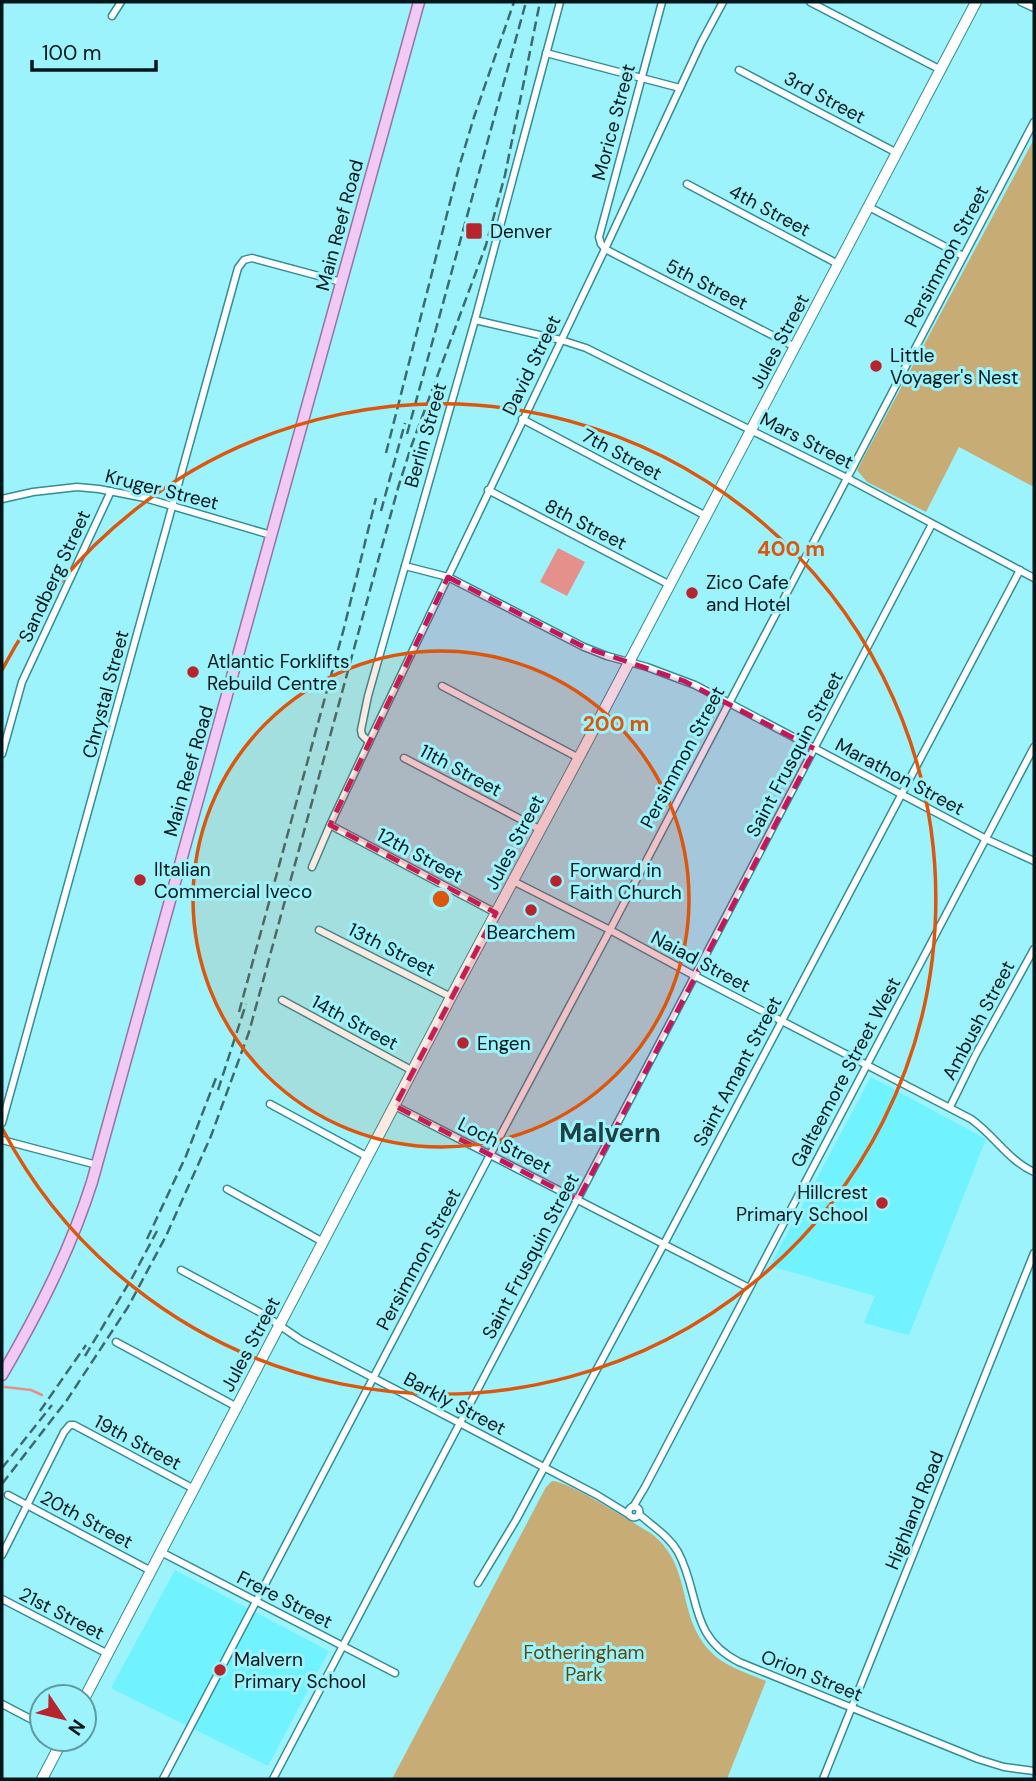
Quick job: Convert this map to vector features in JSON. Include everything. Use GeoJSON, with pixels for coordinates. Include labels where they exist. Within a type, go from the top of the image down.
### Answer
{"type":"FeatureCollection","features":[{"type":"Feature","properties":{"kind":"main road","name":"Main Reef Road"},"geometry":{"type":"LineString","coordinates":[[2,1375],[50,1289],[86,1202],[419,2]]}},
{"type":"Feature","properties":{"kind":"main road","name":"Jules Street"},"geometry":{"type":"LineString","coordinates":[[93,1683],[976,2]]}},
{"type":"Feature","properties":{"kind":"main road"},"geometry":{"type":"LineString","coordinates":[[44,1778],[56,1753]]}},
{"type":"Feature","properties":{"kind":"street"},"geometry":{"type":"LineString","coordinates":[[112,16],[121,2]]}},
{"type":"Feature","properties":{"kind":"street","name":"Berlin Street"},"geometry":{"type":"LineString","coordinates":[[369,742],[362,735],[368,696],[475,320],[561,2]]}},
{"type":"Feature","properties":{"kind":"street","name":"Morice Street"},"geometry":{"type":"LineString","coordinates":[[605,249],[599,237],[662,2]]}},
{"type":"Feature","properties":{"kind":"street","name":"David Street"},"geometry":{"type":"LineString","coordinates":[[369,742],[723,2]]}},
{"type":"Feature","properties":{"kind":"street"},"geometry":{"type":"LineString","coordinates":[[810,2],[941,70]]}},
{"type":"Feature","properties":{"kind":"street"},"geometry":{"type":"LineString","coordinates":[[1021,2],[1034,8]]}},
{"type":"Feature","properties":{"kind":"street"},"geometry":{"type":"LineString","coordinates":[[546,53],[680,88]]}},
{"type":"Feature","properties":{"kind":"street","name":"3rd Street"},"geometry":{"type":"LineString","coordinates":[[738,70],[897,153]]}},
{"type":"Feature","properties":{"kind":"street","name":"Persimmon Street"},"geometry":{"type":"LineString","coordinates":[[163,1779],[1034,122]]}},
{"type":"Feature","properties":{"kind":"street","name":"4th Street"},"geometry":{"type":"LineString","coordinates":[[687,184],[838,264]]}},
{"type":"Feature","properties":{"kind":"street"},"geometry":{"type":"LineString","coordinates":[[607,205],[623,209]]}},
{"type":"Feature","properties":{"kind":"street"},"geometry":{"type":"LineString","coordinates":[[869,207],[963,256]]}},
{"type":"Feature","properties":{"kind":"street","name":"5th Street"},"geometry":{"type":"LineString","coordinates":[[605,249],[795,347]]}},
{"type":"Feature","properties":{"kind":"street","name":"Chrystal Street"},"geometry":{"type":"LineString","coordinates":[[2,1123],[237,272],[244,260],[252,258],[341,282]]}},
{"type":"Feature","properties":{"kind":"street","name":"Mars Street"},"geometry":{"type":"LineString","coordinates":[[475,320],[586,348],[729,421],[752,429],[1034,578]]}},
{"type":"Feature","properties":{"kind":"street","name":"7th Street"},"geometry":{"type":"LineString","coordinates":[[523,419],[706,516]]}},
{"type":"Feature","properties":{"kind":"street","name":"Kruger Street"},"geometry":{"type":"LineString","coordinates":[[2,499],[77,487],[111,491],[271,535]]}},
{"type":"Feature","properties":{"kind":"street","name":"Sandberg Street"},"geometry":{"type":"LineString","coordinates":[[2,754],[29,664],[111,491]]}},
{"type":"Feature","properties":{"kind":"street","name":"8th Street"},"geometry":{"type":"LineString","coordinates":[[488,491],[670,585]]}},
{"type":"Feature","properties":{"kind":"street","name":"Saint Frusquin Street"},"geometry":{"type":"LineString","coordinates":[[273,1779],[932,524]]}},
{"type":"Feature","properties":{"kind":"street"},"geometry":{"type":"LineString","coordinates":[[405,566],[448,577]]}},
{"type":"Feature","properties":{"kind":"street","name":"Saint Amant Street"},"geometry":{"type":"LineString","coordinates":[[478,1583],[516,1520],[664,1244],[1020,570]]}},
{"type":"Feature","properties":{"kind":"street","name":"Marathon Street"},"geometry":{"type":"LineString","coordinates":[[448,577],[584,647],[684,681],[729,702],[986,839],[1034,861]]}},
{"type":"Feature","properties":{"kind":"street"},"geometry":{"type":"LineString","coordinates":[[442,686],[579,758]]}},
{"type":"Feature","properties":{"kind":"street"},"geometry":{"type":"LineString","coordinates":[[312,867],[369,742]]}},
{"type":"Feature","properties":{"kind":"street","name":"Galteemore Street West"},"geometry":{"type":"LineString","coordinates":[[634,1512],[1034,747]]}},
{"type":"Feature","properties":{"kind":"street","name":"11th Street"},"geometry":{"type":"LineString","coordinates":[[404,758],[541,830]]}},
{"type":"Feature","properties":{"kind":"street","name":"12th Street"},"geometry":{"type":"LineString","coordinates":[[330,825],[496,913]]}},
{"type":"Feature","properties":{"kind":"street","name":"Naiad Street"},"geometry":{"type":"LineString","coordinates":[[513,881],[950,1107],[985,1129],[1020,1165],[1034,1172]]}},
{"type":"Feature","properties":{"kind":"street","name":"13th Street"},"geometry":{"type":"LineString","coordinates":[[319,930],[451,998]]}},
{"type":"Feature","properties":{"kind":"street","name":"Ambush Street"},"geometry":{"type":"LineString","coordinates":[[950,1107],[1034,949]]}},
{"type":"Feature","properties":{"kind":"street","name":"14th Street"},"geometry":{"type":"LineString","coordinates":[[282,1000],[414,1071]]}},
{"type":"Feature","properties":{"kind":"street"},"geometry":{"type":"LineString","coordinates":[[270,1104],[369,1157]]}},
{"type":"Feature","properties":{"kind":"street","name":"Loch Street"},"geometry":{"type":"LineString","coordinates":[[395,1106],[749,1288]]}},
{"type":"Feature","properties":{"kind":"street"},"geometry":{"type":"LineString","coordinates":[[2,1140],[97,1165]]}},
{"type":"Feature","properties":{"kind":"street"},"geometry":{"type":"LineString","coordinates":[[227,1188],[324,1242]]}},
{"type":"Feature","properties":{"kind":"street","name":"Highland Road"},"geometry":{"type":"LineString","coordinates":[[823,1779],[1034,1253]]}},
{"type":"Feature","properties":{"kind":"street","name":"Barkly Street"},"geometry":{"type":"LineString","coordinates":[[181,1270],[263,1314],[301,1340],[544,1468],[634,1512]]}},
{"type":"Feature","properties":{"kind":"street"},"geometry":{"type":"LineString","coordinates":[[116,1342],[237,1406]]}},
{"type":"Feature","properties":{"kind":"street","name":"19th Street"},"geometry":{"type":"LineString","coordinates":[[27,1505],[68,1426],[74,1425],[194,1489]]}},
{"type":"Feature","properties":{"kind":"street","name":"20th Street"},"geometry":{"type":"LineString","coordinates":[[8,1495],[151,1572]]}},
{"type":"Feature","properties":{"kind":"street"},"geometry":{"type":"LineString","coordinates":[[2,1555],[27,1505]]}},
{"type":"Feature","properties":{"kind":"street","name":"Orion Street"},"geometry":{"type":"LineString","coordinates":[[634,1512],[667,1537],[678,1552],[703,1628],[722,1653],[978,1759],[1004,1767],[1034,1771]]}},
{"type":"Feature","properties":{"kind":"street","name":"Frere Street"},"geometry":{"type":"LineString","coordinates":[[161,1552],[395,1673]]}},
{"type":"Feature","properties":{"kind":"street","name":"21st Street"},"geometry":{"type":"LineString","coordinates":[[2,1599],[108,1654]]}},
{"type":"Feature","properties":{"kind":"street"},"geometry":{"type":"LineString","coordinates":[[2,1704],[28,1718]]}},
{"type":"Feature","properties":{"kind":"highlighted area"},"geometry":{"type":"Polygon","coordinates":[[[448,577],[584,647],[684,681],[815,749],[578,1200],[395,1106],[496,913],[330,825],[448,577]]]}},
{"type":"Feature","properties":{"kind":"shaded area"},"geometry":{"type":"Polygon","coordinates":[[[558,548],[585,562],[567,596],[540,582],[558,548]]]}},
{"type":"Feature","properties":{"kind":"shaded area","name":"Hillcrest Primary School"},"geometry":{"type":"Polygon","coordinates":[[[871,1077],[986,1139],[909,1335],[864,1323],[875,1296],[770,1266],[871,1077]]]}},
{"type":"Feature","properties":{"kind":"shaded area","name":"Malvern Primary School"},"geometry":{"type":"Polygon","coordinates":[[[175,1570],[329,1651],[268,1766],[111,1688],[175,1570]]]}},
{"type":"Feature","properties":{"kind":"green space"},"geometry":{"type":"Polygon","coordinates":[[[1034,139],[1034,487],[959,447],[926,512],[867,482],[857,470],[1034,139]]]}},
{"type":"Feature","properties":{"kind":"green space","name":"Fotheringham Park"},"geometry":{"type":"Polygon","coordinates":[[[552,1481],[586,1495],[652,1534],[674,1561],[692,1621],[709,1650],[728,1665],[766,1681],[727,1779],[392,1779],[546,1487],[552,1481]]]}},
{"type":"Feature","properties":{"kind":"waterway"},"geometry":{"type":"LineString","coordinates":[[5,1387],[31,1390],[42,1395]]}},
{"type":"Feature","properties":{"kind":"railway"},"geometry":{"type":"LineString","coordinates":[[386,453],[459,167],[514,2]]}},
{"type":"Feature","properties":{"kind":"railway"},"geometry":{"type":"LineString","coordinates":[[407,434],[526,2]]}},
{"type":"Feature","properties":{"kind":"railway"},"geometry":{"type":"LineString","coordinates":[[2,1484],[67,1400],[128,1307],[166,1236],[211,1136],[249,1032],[398,488],[486,245],[505,175],[540,2]]}},
{"type":"Feature","properties":{"kind":"railway"},"geometry":{"type":"LineString","coordinates":[[381,511],[405,423]]}},
{"type":"Feature","properties":{"kind":"railway"},"geometry":{"type":"LineString","coordinates":[[239,1012],[344,628],[376,498]]}},
{"type":"Feature","properties":{"kind":"railway"},"geometry":{"type":"LineString","coordinates":[[218,1090],[246,1004]]}},
{"type":"Feature","properties":{"kind":"railway"},"geometry":{"type":"LineString","coordinates":[[147,1239],[186,1156],[216,1078]]}},
{"type":"Feature","properties":{"kind":"railway"},"geometry":{"type":"LineString","coordinates":[[85,1356],[157,1231]]}},
{"type":"Feature","properties":{"kind":"railway"},"geometry":{"type":"LineString","coordinates":[[40,1411],[86,1345]]}},
{"type":"Feature","properties":{"kind":"railway"},"geometry":{"type":"LineString","coordinates":[[2,1468],[52,1405]]}},
{"type":"Feature","properties":{"kind":"place","name":"Denver"},"geometry":{"type":"Point","coordinates":[474,231]}},
{"type":"Feature","properties":{"kind":"place","name":"Little Voyager's Nest"},"geometry":{"type":"Point","coordinates":[876,366]}},
{"type":"Feature","properties":{"kind":"place","name":"Zico Cafe and Hotel"},"geometry":{"type":"Point","coordinates":[692,593]}},
{"type":"Feature","properties":{"kind":"place","name":"Atlantic Forklifts Rebuild Centre"},"geometry":{"type":"Point","coordinates":[193,672]}},
{"type":"Feature","properties":{"kind":"place","name":"IItalian Commercial Iveco"},"geometry":{"type":"Point","coordinates":[140,880]}},
{"type":"Feature","properties":{"kind":"place","name":"Forward in Faith Church"},"geometry":{"type":"Point","coordinates":[556,881]}},
{"type":"Feature","properties":{"kind":"place","name":"Bearchem"},"geometry":{"type":"Point","coordinates":[531,910]}},
{"type":"Feature","properties":{"kind":"place","name":"Engen"},"geometry":{"type":"Point","coordinates":[463,1043]}},
{"type":"Feature","properties":{"kind":"place","name":"Hillcrest Primary School"},"geometry":{"type":"Point","coordinates":[882,1203]}},
{"type":"Feature","properties":{"kind":"place","name":"Malvern Primary School"},"geometry":{"type":"Point","coordinates":[220,1670]}},
{"type":"Feature","properties":{"kind":"district","name":"Malvern"},"geometry":{"type":"Point","coordinates":[610,1133]}}]}
